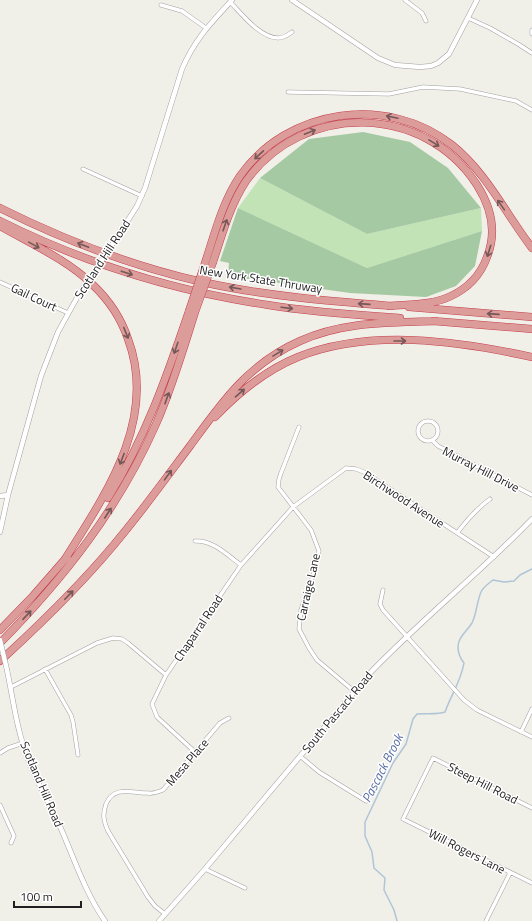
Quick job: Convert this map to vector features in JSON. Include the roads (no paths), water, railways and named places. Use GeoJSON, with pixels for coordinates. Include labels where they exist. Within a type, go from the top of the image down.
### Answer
{"type":"FeatureCollection","features":[{"type":"Feature","properties":{"kind":"highway"},"geometry":{"type":"LineString","coordinates":[[0,630],[33,596],[65,559],[103,507],[135,450],[161,390],[192,312],[228,197],[241,176],[256,157],[279,139],[304,125],[327,118],[356,114],[385,116],[408,122],[431,132],[452,145],[464,156],[479,173],[532,248]]}},
{"type":"Feature","properties":{"kind":"highway"},"geometry":{"type":"LineString","coordinates":[[209,261],[239,194],[257,168],[276,150],[300,136],[329,126],[360,122],[391,125],[406,129],[427,139],[459,162],[472,178],[484,197],[491,216],[492,228],[491,243],[485,261],[475,278],[464,288],[452,296],[439,300],[389,306]]}},
{"type":"Feature","properties":{"kind":"highway","name":"New York State Thruway"},"geometry":{"type":"LineString","coordinates":[[0,208],[49,231],[87,246],[138,264],[219,286],[276,295],[389,306],[532,317]]}},
{"type":"Feature","properties":{"kind":"highway","name":"New York State Thruway"},"geometry":{"type":"LineString","coordinates":[[0,221],[45,242],[102,264],[161,283],[200,293],[252,303],[301,310],[532,329]]}},
{"type":"Feature","properties":{"kind":"highway"},"geometry":{"type":"LineString","coordinates":[[0,226],[64,263],[84,276],[96,287],[110,304],[121,323],[129,342],[134,361],[137,386],[136,407],[124,453],[103,498],[65,559]]}},
{"type":"Feature","properties":{"kind":"highway"},"geometry":{"type":"LineString","coordinates":[[0,643],[39,602],[71,564],[100,525],[118,497],[140,458],[158,419],[176,372],[192,312]]}},
{"type":"Feature","properties":{"kind":"highway"},"geometry":{"type":"LineString","coordinates":[[0,661],[47,617],[100,561],[142,511],[223,400],[246,376],[265,361],[292,345],[321,333],[351,325],[436,321]]}},
{"type":"Feature","properties":{"kind":"highway"},"geometry":{"type":"LineString","coordinates":[[193,441],[233,399],[251,384],[291,360],[310,352],[331,347],[372,341],[422,341],[479,346],[532,357]]}},
{"type":"Feature","properties":{"kind":"street"},"geometry":{"type":"LineString","coordinates":[[292,0],[378,58],[395,65],[420,67],[438,63],[449,54],[477,0]]}},
{"type":"Feature","properties":{"kind":"street"},"geometry":{"type":"LineString","coordinates":[[405,0],[422,13],[426,21]]}},
{"type":"Feature","properties":{"kind":"street"},"geometry":{"type":"LineString","coordinates":[[231,1],[254,26],[269,36],[277,38],[286,36],[292,32]]}},
{"type":"Feature","properties":{"kind":"street","name":"Scotland Hill Road"},"geometry":{"type":"LineString","coordinates":[[0,532],[8,496],[41,376],[58,332],[79,294],[131,216],[142,196],[182,69],[195,42],[231,1]]}},
{"type":"Feature","properties":{"kind":"street"},"geometry":{"type":"LineString","coordinates":[[161,5],[182,11],[206,28]]}},
{"type":"Feature","properties":{"kind":"street"},"geometry":{"type":"LineString","coordinates":[[468,18],[490,28],[532,53]]}},
{"type":"Feature","properties":{"kind":"street"},"geometry":{"type":"LineString","coordinates":[[288,92],[389,94],[423,87],[460,89],[516,101],[532,110]]}},
{"type":"Feature","properties":{"kind":"street"},"geometry":{"type":"LineString","coordinates":[[83,169],[142,196]]}},
{"type":"Feature","properties":{"kind":"street","name":"Gail Court"},"geometry":{"type":"LineString","coordinates":[[0,282],[68,313]]}},
{"type":"Feature","properties":{"kind":"street","name":"Murray Hill Drive"},"geometry":{"type":"LineString","coordinates":[[424,421],[432,421],[437,427],[438,435],[432,440],[424,441],[418,435],[418,427],[424,421]]}},
{"type":"Feature","properties":{"kind":"street","name":"Carraige Lane"},"geometry":{"type":"LineString","coordinates":[[299,427],[279,479],[278,487],[310,530],[319,551],[315,570],[301,610],[299,629],[317,660],[355,692]]}},
{"type":"Feature","properties":{"kind":"street","name":"Murray Hill Drive"},"geometry":{"type":"LineString","coordinates":[[432,440],[438,446],[532,495]]}},
{"type":"Feature","properties":{"kind":"street","name":"Birchwood Avenue"},"geometry":{"type":"LineString","coordinates":[[293,507],[346,468],[356,469],[364,472],[494,557]]}},
{"type":"Feature","properties":{"kind":"street"},"geometry":{"type":"LineString","coordinates":[[0,496],[8,496]]}},
{"type":"Feature","properties":{"kind":"street"},"geometry":{"type":"LineString","coordinates":[[457,533],[470,516],[490,499]]}},
{"type":"Feature","properties":{"kind":"street","name":"Chaparral Road"},"geometry":{"type":"LineString","coordinates":[[195,752],[157,717],[152,704],[166,675],[241,565],[293,507]]}},
{"type":"Feature","properties":{"kind":"street","name":"South Pascack Road"},"geometry":{"type":"LineString","coordinates":[[158,921],[205,869],[380,662],[494,557],[532,519]]}},
{"type":"Feature","properties":{"kind":"street"},"geometry":{"type":"LineString","coordinates":[[195,541],[203,540],[210,542],[241,565]]}},
{"type":"Feature","properties":{"kind":"street"},"geometry":{"type":"LineString","coordinates":[[383,590],[380,604],[383,610],[470,706],[532,737]]}},
{"type":"Feature","properties":{"kind":"street"},"geometry":{"type":"LineString","coordinates":[[11,687],[97,642],[113,638],[122,638],[166,675]]}},
{"type":"Feature","properties":{"kind":"street","name":"Scotland Hill Road"},"geometry":{"type":"LineString","coordinates":[[0,640],[23,743],[33,770],[62,830],[83,882],[105,921]]}},
{"type":"Feature","properties":{"kind":"street"},"geometry":{"type":"LineString","coordinates":[[45,669],[71,715],[78,755]]}},
{"type":"Feature","properties":{"kind":"street"},"geometry":{"type":"LineString","coordinates":[[521,732],[532,709]]}},
{"type":"Feature","properties":{"kind":"street","name":"Mesa Place"},"geometry":{"type":"LineString","coordinates":[[165,914],[155,906],[148,897],[108,832],[104,823],[103,813],[107,802],[112,796],[119,792],[128,790],[148,794],[163,790],[220,723],[229,718]]}},
{"type":"Feature","properties":{"kind":"street"},"geometry":{"type":"LineString","coordinates":[[0,753],[8,748],[23,743]]}},
{"type":"Feature","properties":{"kind":"street"},"geometry":{"type":"LineString","coordinates":[[300,756],[319,772],[366,801]]}},
{"type":"Feature","properties":{"kind":"street","name":"Steep Hill Road"},"geometry":{"type":"LineString","coordinates":[[403,819],[433,758],[532,808]]}},
{"type":"Feature","properties":{"kind":"street"},"geometry":{"type":"LineString","coordinates":[[0,805],[14,836],[11,842]]}},
{"type":"Feature","properties":{"kind":"street","name":"Will Rogers Lane"},"geometry":{"type":"LineString","coordinates":[[403,819],[532,883]]}},
{"type":"Feature","properties":{"kind":"street"},"geometry":{"type":"LineString","coordinates":[[205,869],[245,888]]}},
{"type":"Feature","properties":{"kind":"street"},"geometry":{"type":"LineString","coordinates":[[486,921],[510,873]]}},
{"type":"Feature","properties":{"kind":"waterway","name":"Pascack Brook"},"geometry":{"type":"LineString","coordinates":[[397,921],[394,910],[384,890],[385,878],[374,868],[372,852],[365,836],[365,822],[393,763],[406,744],[413,719],[417,714],[435,714],[445,712],[461,676],[464,663],[460,658],[458,643],[472,623],[482,590],[493,580],[504,582],[514,581],[520,575],[532,569]]}}]}
